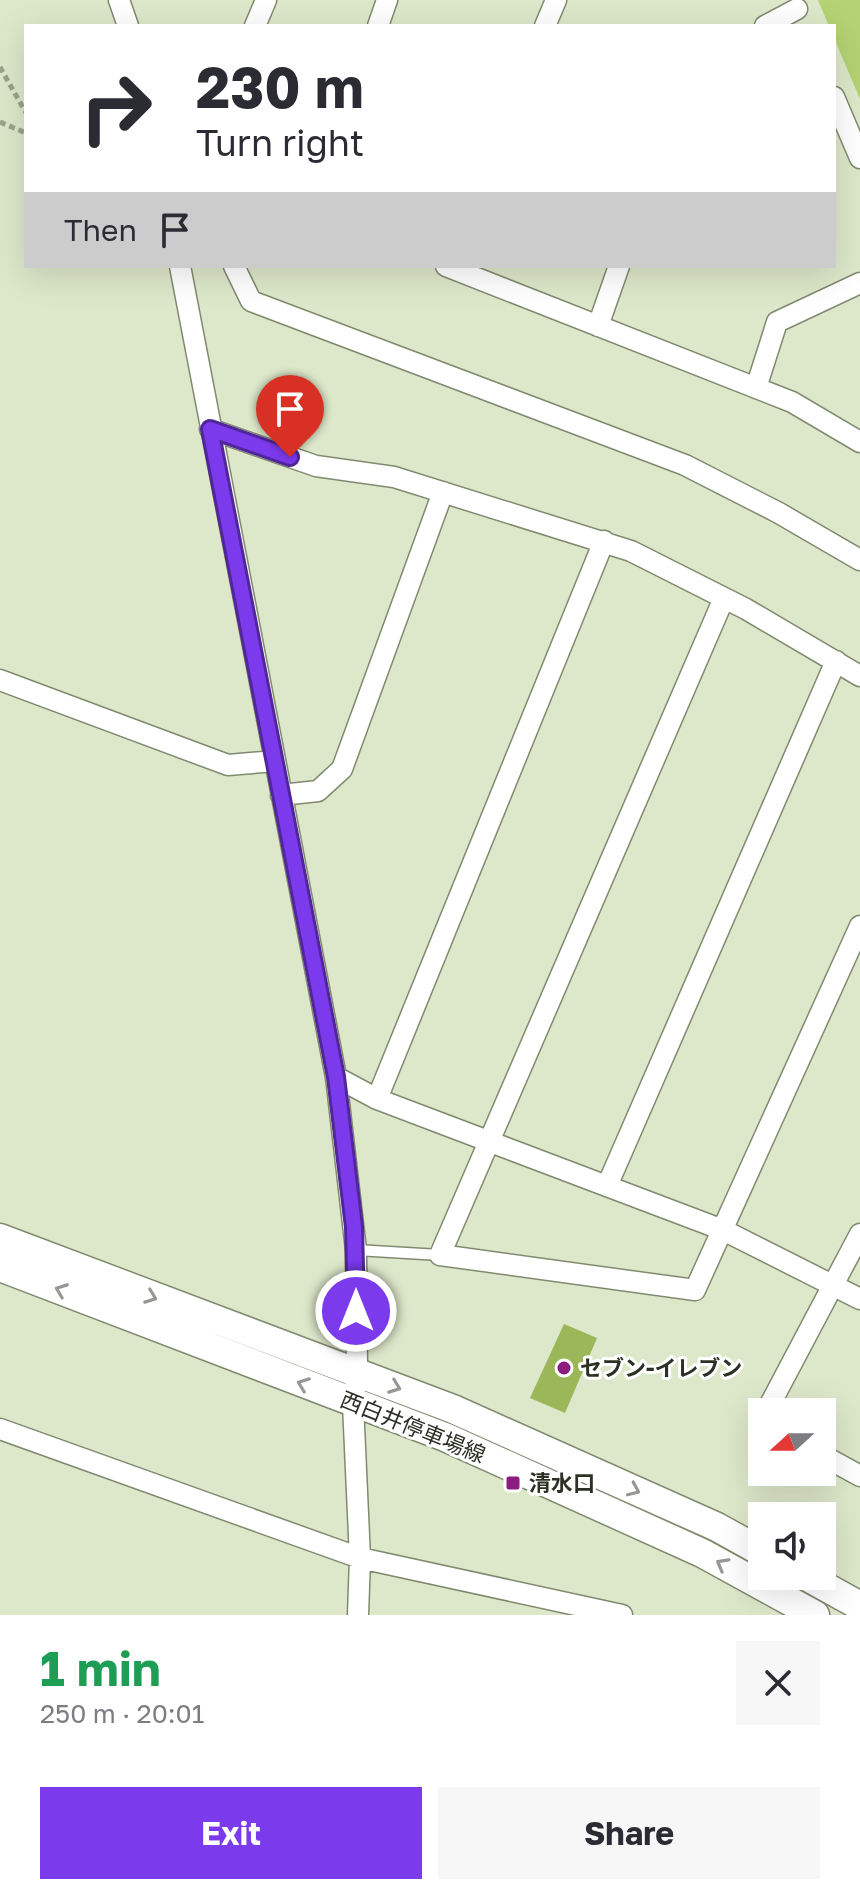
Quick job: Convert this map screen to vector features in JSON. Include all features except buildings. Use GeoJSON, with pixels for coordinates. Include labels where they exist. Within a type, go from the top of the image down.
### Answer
{"type":"FeatureCollection","features":[{"type":"Feature","properties":{"kind":"main road","name":"西白井停車場線"},"geometry":{"type":"LineString","coordinates":[[0,1238],[274,1344],[453,1409],[717,1527],[748,1544]]}},
{"type":"Feature","properties":{"kind":"main road","name":"西白井停車場線"},"geometry":{"type":"LineString","coordinates":[[0,1267],[445,1437],[702,1553],[815,1615]]}},
{"type":"Feature","properties":{"kind":"main road"},"geometry":{"type":"LineString","coordinates":[[831,1590],[860,1606]]}},
{"type":"Feature","properties":{"kind":"street"},"geometry":{"type":"LineString","coordinates":[[119,0],[127,24]]}},
{"type":"Feature","properties":{"kind":"street"},"geometry":{"type":"LineString","coordinates":[[256,24],[266,0]]}},
{"type":"Feature","properties":{"kind":"street"},"geometry":{"type":"LineString","coordinates":[[379,24],[387,0]]}},
{"type":"Feature","properties":{"kind":"street"},"geometry":{"type":"LineString","coordinates":[[546,24],[556,0]]}},
{"type":"Feature","properties":{"kind":"street"},"geometry":{"type":"LineString","coordinates":[[770,24],[798,12]]}},
{"type":"Feature","properties":{"kind":"street"},"geometry":{"type":"LineString","coordinates":[[836,102],[860,158]]}},
{"type":"Feature","properties":{"kind":"street"},"geometry":{"type":"LineString","coordinates":[[180,268],[336,1077],[356,1250],[357,1372],[353,1404],[360,1558],[358,1615]]}},
{"type":"Feature","properties":{"kind":"street"},"geometry":{"type":"LineString","coordinates":[[235,268],[251,301],[685,465],[779,513],[860,560]]}},
{"type":"Feature","properties":{"kind":"street"},"geometry":{"type":"LineString","coordinates":[[454,268],[792,402],[860,442]]}},
{"type":"Feature","properties":{"kind":"street"},"geometry":{"type":"LineString","coordinates":[[598,326],[618,268]]}},
{"type":"Feature","properties":{"kind":"street"},"geometry":{"type":"LineString","coordinates":[[756,388],[777,322],[860,283]]}},
{"type":"Feature","properties":{"kind":"street"},"geometry":{"type":"LineString","coordinates":[[210,429],[316,466],[394,477],[631,551],[724,598],[860,676]]}},
{"type":"Feature","properties":{"kind":"street"},"geometry":{"type":"LineString","coordinates":[[281,795],[318,791],[342,769],[443,492]]}},
{"type":"Feature","properties":{"kind":"street"},"geometry":{"type":"LineString","coordinates":[[377,1099],[604,541]]}},
{"type":"Feature","properties":{"kind":"street"},"geometry":{"type":"LineString","coordinates":[[724,598],[440,1255],[695,1290],[860,926]]}},
{"type":"Feature","properties":{"kind":"street"},"geometry":{"type":"LineString","coordinates":[[607,1186],[836,661]]}},
{"type":"Feature","properties":{"kind":"street"},"geometry":{"type":"LineString","coordinates":[[0,680],[228,765],[275,761]]}},
{"type":"Feature","properties":{"kind":"street"},"geometry":{"type":"LineString","coordinates":[[336,1077],[377,1099],[723,1230],[860,1299]]}},
{"type":"Feature","properties":{"kind":"street"},"geometry":{"type":"LineString","coordinates":[[773,1398],[860,1234]]}},
{"type":"Feature","properties":{"kind":"street"},"geometry":{"type":"LineString","coordinates":[[0,1429],[360,1558],[622,1615]]}},
{"type":"Feature","properties":{"kind":"street"},"geometry":{"type":"LineString","coordinates":[[836,1463],[860,1476]]}},
{"type":"Feature","properties":{"kind":"lane"},"geometry":{"type":"LineString","coordinates":[[356,1250],[440,1255]]}},
{"type":"Feature","properties":{"kind":"path"},"geometry":{"type":"LineString","coordinates":[[0,67],[24,109]]}},
{"type":"Feature","properties":{"kind":"path"},"geometry":{"type":"LineString","coordinates":[[0,122],[24,132]]}},
{"type":"Feature","properties":{"kind":"shaded area"},"geometry":{"type":"Polygon","coordinates":[[[818,0],[860,0],[860,99],[836,43],[836,24],[828,24],[818,0]]]}},
{"type":"Feature","properties":{"kind":"place","name":"セブン-イレブン"},"geometry":{"type":"Point","coordinates":[564,1368]}},
{"type":"Feature","properties":{"kind":"place","name":"清水口"},"geometry":{"type":"Point","coordinates":[513,1483]}},
{"type":"Feature","properties":{"kind":"route"},"geometry":{"type":"LineString","coordinates":[[290,457],[210,429],[336,1077],[356,1250],[356,1311]]}}]}
